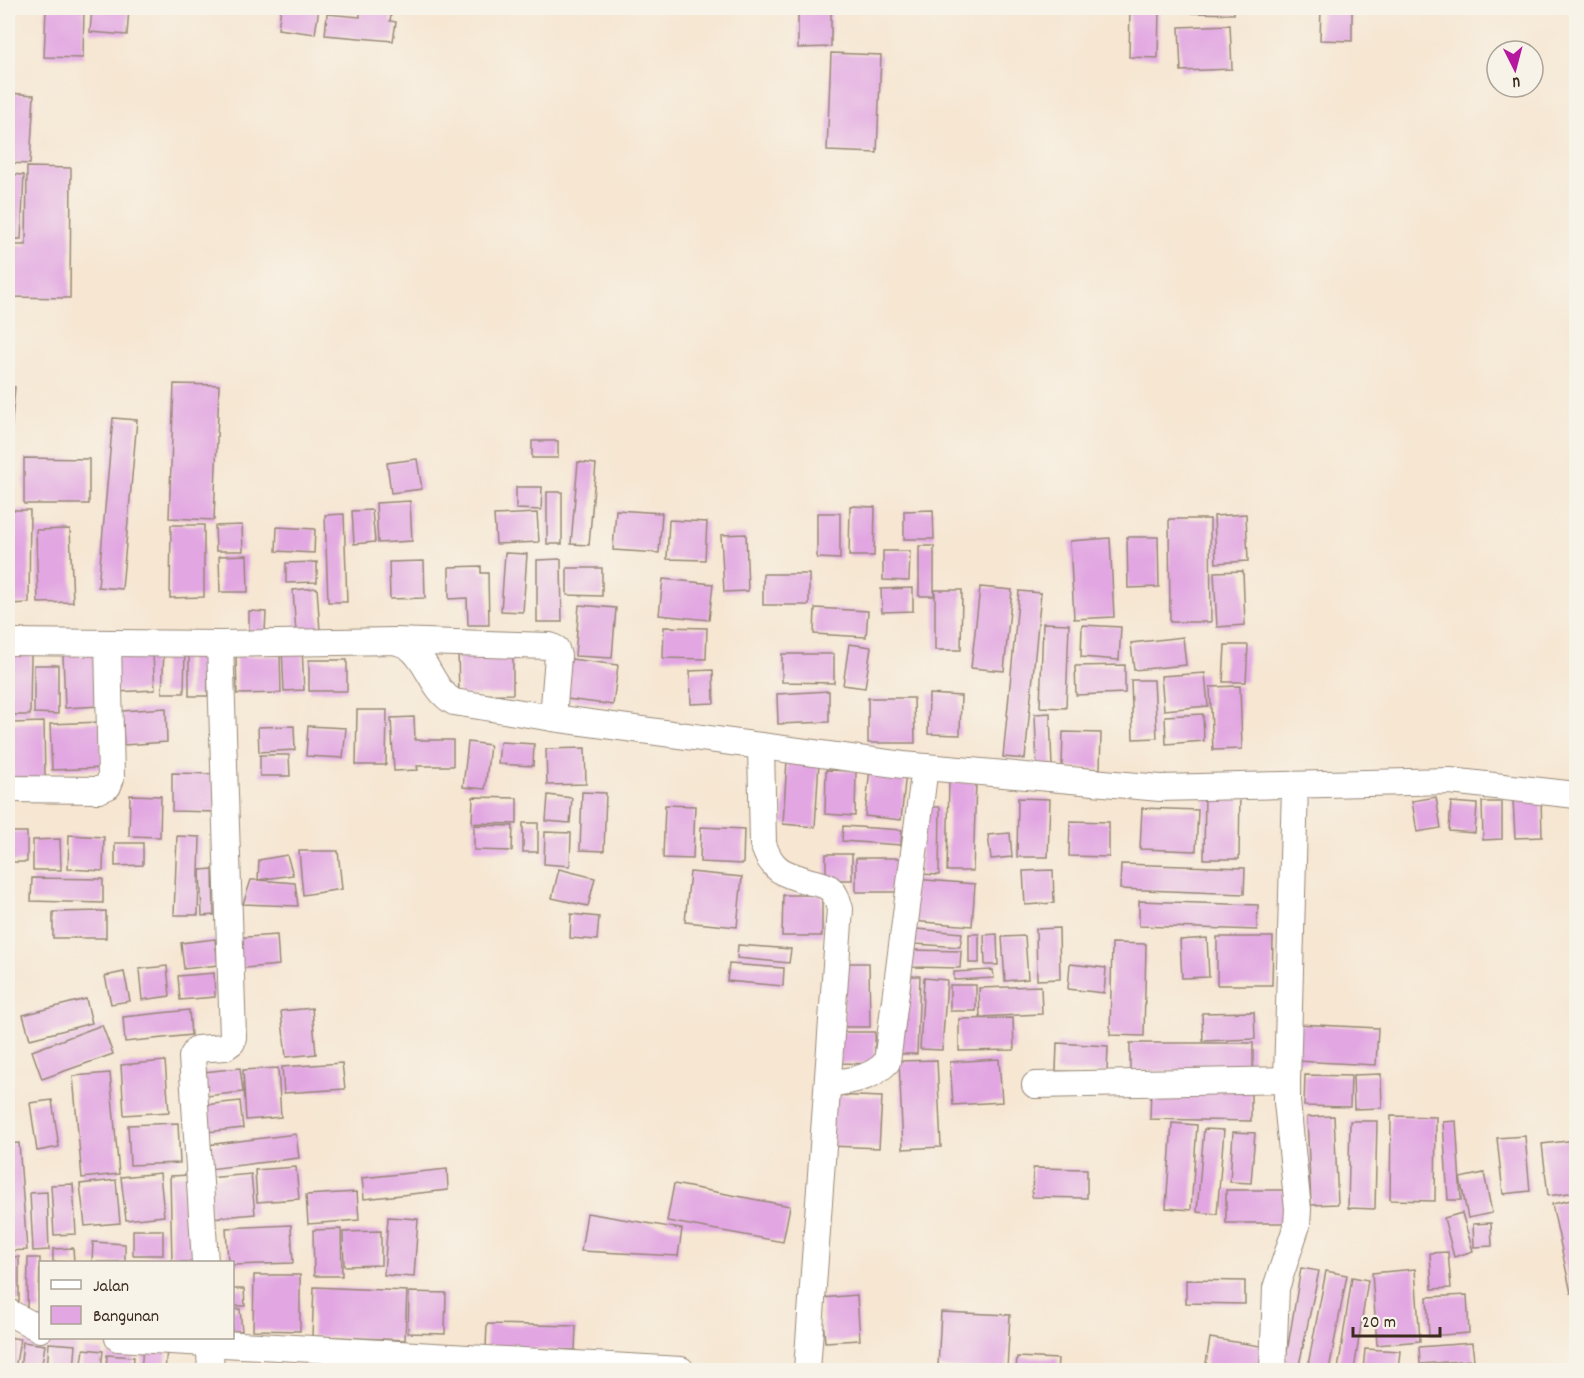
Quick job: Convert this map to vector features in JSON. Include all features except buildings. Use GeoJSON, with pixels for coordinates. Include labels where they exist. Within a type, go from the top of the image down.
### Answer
{"type":"FeatureCollection","features":[{"type":"Feature","properties":{"kind":"street"},"geometry":{"type":"LineString","coordinates":[[395,641],[415,653],[446,698],[454,702],[761,746],[925,767],[1160,788],[1450,782],[1576,795]]}},
{"type":"Feature","properties":{"kind":"street"},"geometry":{"type":"LineString","coordinates":[[8,642],[220,644],[395,641],[550,646],[556,650],[558,656],[553,718]]}},
{"type":"Feature","properties":{"kind":"street"},"geometry":{"type":"LineString","coordinates":[[8,789],[99,790],[108,786],[111,778],[108,644]]}},
{"type":"Feature","properties":{"kind":"street"},"geometry":{"type":"LineString","coordinates":[[205,1261],[192,1056],[197,1049],[225,1047],[232,1042],[233,1037],[220,644]]}},
{"type":"Feature","properties":{"kind":"street"},"geometry":{"type":"LineString","coordinates":[[761,746],[763,844],[767,856],[775,868],[788,876],[830,888],[835,894],[840,909],[807,1371]]}},
{"type":"Feature","properties":{"kind":"street"},"geometry":{"type":"LineString","coordinates":[[828,1084],[864,1078],[877,1072],[887,1062],[925,767]]}},
{"type":"Feature","properties":{"kind":"street"},"geometry":{"type":"LineString","coordinates":[[1273,1371],[1276,1288],[1297,1225],[1298,1209],[1287,1102],[1295,785]]}},
{"type":"Feature","properties":{"kind":"street"},"geometry":{"type":"LineString","coordinates":[[1035,1085],[1287,1080]]}},
{"type":"Feature","properties":{"kind":"street"},"geometry":{"type":"LineString","coordinates":[[8,1312],[39,1328]]}},
{"type":"Feature","properties":{"kind":"street"},"geometry":{"type":"LineString","coordinates":[[164,1339],[210,1340],[529,1366],[681,1371]]}},
{"type":"Feature","properties":{"kind":"street"},"geometry":{"type":"LineString","coordinates":[[210,1340],[212,1371]]}}]}
